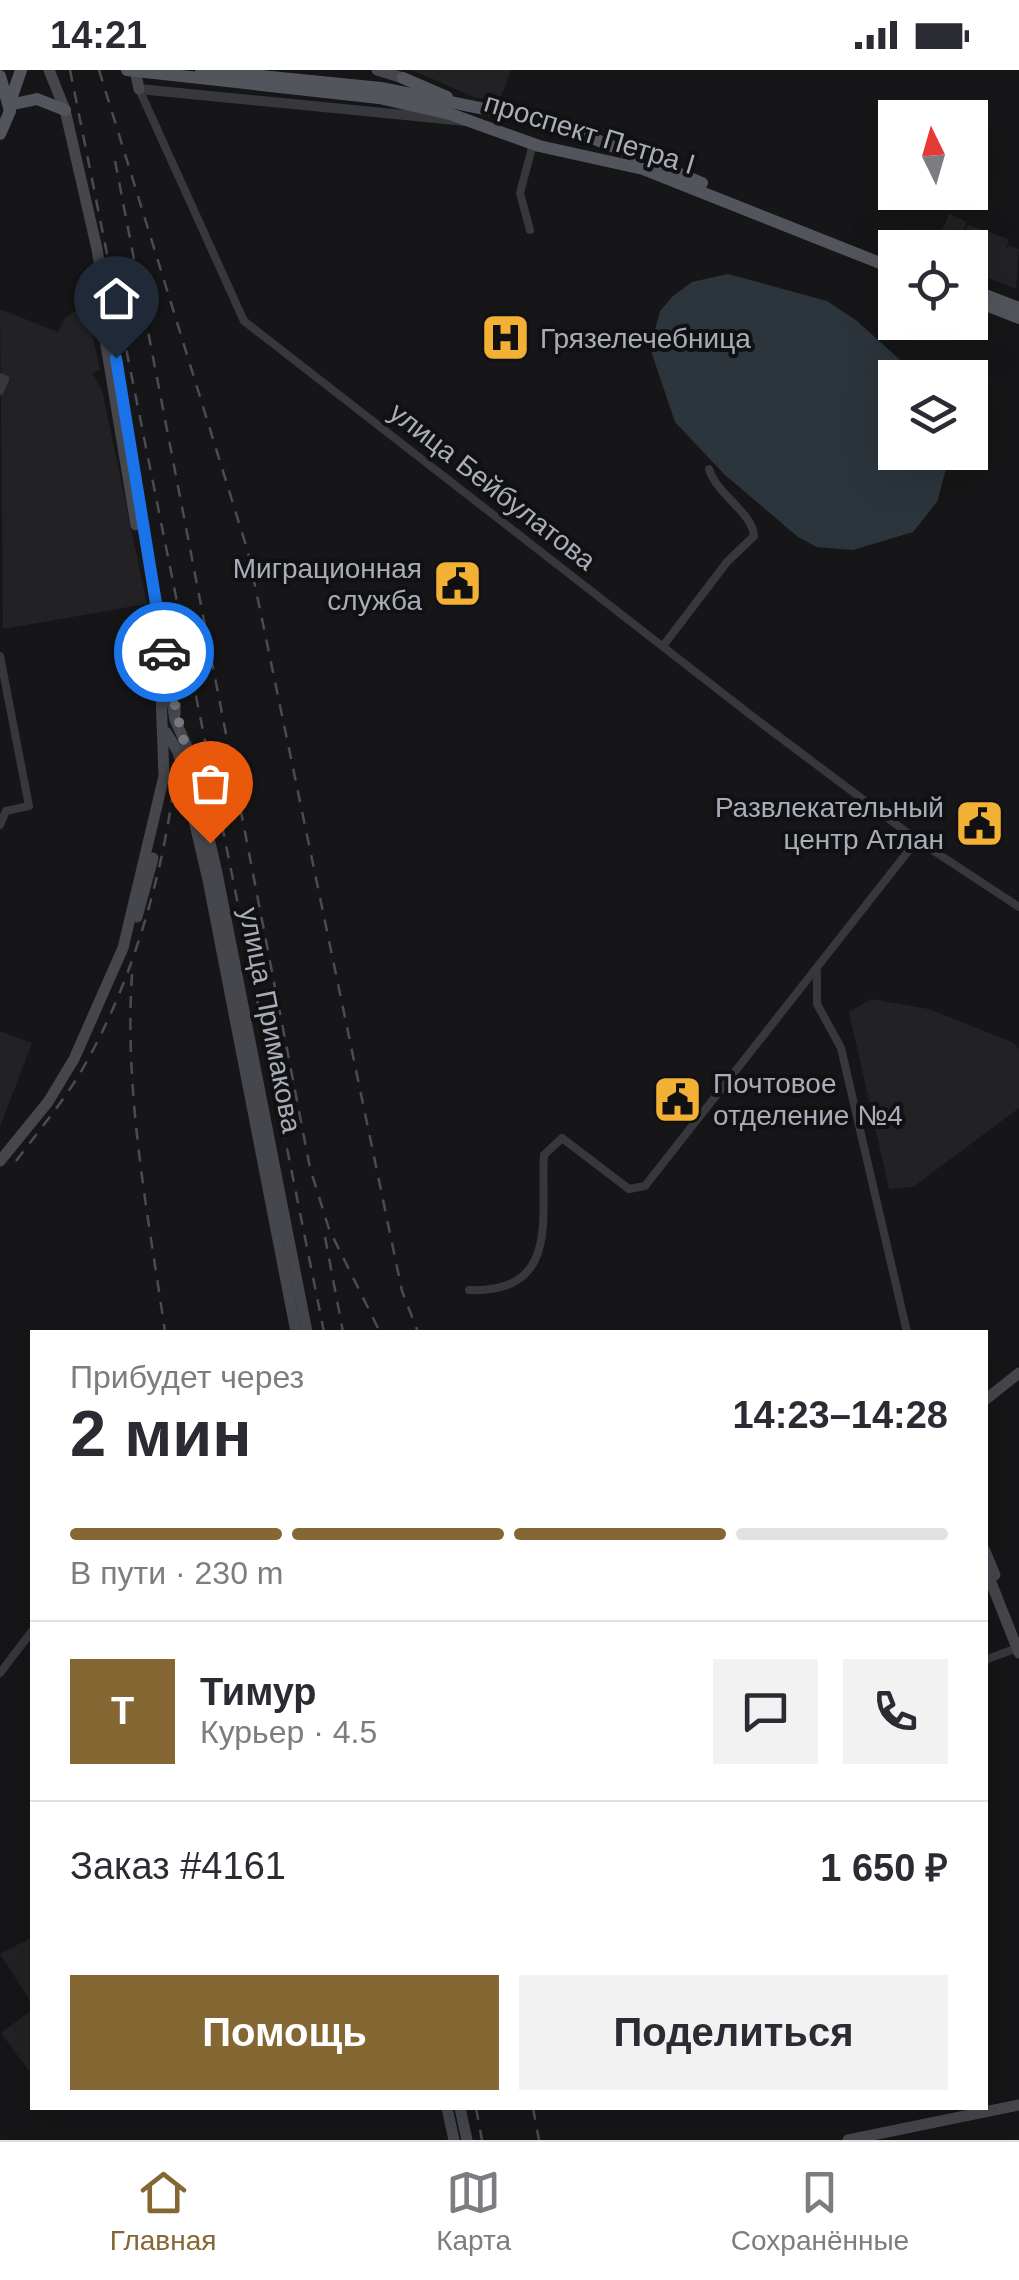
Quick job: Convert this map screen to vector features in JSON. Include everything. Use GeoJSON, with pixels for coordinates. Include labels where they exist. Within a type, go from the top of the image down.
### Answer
{"type":"FeatureCollection","features":[{"type":"Feature","properties":{"kind":"main road"},"geometry":{"type":"LineString","coordinates":[[0,134],[22,70]]}},
{"type":"Feature","properties":{"kind":"main road"},"geometry":{"type":"LineString","coordinates":[[0,1169],[52,1104],[94,1033],[145,891],[178,726],[97,249],[62,109],[45,70]]}},
{"type":"Feature","properties":{"kind":"main road"},"geometry":{"type":"LineString","coordinates":[[131,70],[381,88],[554,121]]}},
{"type":"Feature","properties":{"kind":"main road"},"geometry":{"type":"LineString","coordinates":[[131,70],[140,88]]}},
{"type":"Feature","properties":{"kind":"main road"},"geometry":{"type":"LineString","coordinates":[[201,70],[379,98],[470,121]]}},
{"type":"Feature","properties":{"kind":"main road"},"geometry":{"type":"LineString","coordinates":[[377,70],[452,100],[554,121]]}},
{"type":"Feature","properties":{"kind":"main road"},"geometry":{"type":"LineString","coordinates":[[0,76],[10,108]]}},
{"type":"Feature","properties":{"kind":"main road"},"geometry":{"type":"LineString","coordinates":[[10,108],[27,100],[49,102],[62,109]]}},
{"type":"Feature","properties":{"kind":"main road"},"geometry":{"type":"LineString","coordinates":[[0,1161],[48,1102],[74,1059],[123,948],[164,776],[160,660],[90,246],[62,109]]}},
{"type":"Feature","properties":{"kind":"main road","name":"проспект Петра I"},"geometry":{"type":"LineString","coordinates":[[470,121],[536,145],[642,170],[878,262]]}},
{"type":"Feature","properties":{"kind":"main road"},"geometry":{"type":"LineString","coordinates":[[536,145],[560,140],[554,121]]}},
{"type":"Feature","properties":{"kind":"main road","name":"проспект Петра I"},"geometry":{"type":"LineString","coordinates":[[554,121],[878,252]]}},
{"type":"Feature","properties":{"kind":"main road"},"geometry":{"type":"LineString","coordinates":[[988,296],[1019,308]]}},
{"type":"Feature","properties":{"kind":"main road"},"geometry":{"type":"LineString","coordinates":[[988,305],[1019,318]]}},
{"type":"Feature","properties":{"kind":"main road"},"geometry":{"type":"LineString","coordinates":[[163,728],[178,726]]}},
{"type":"Feature","properties":{"kind":"main road","name":"улица Примакова"},"geometry":{"type":"LineString","coordinates":[[178,726],[216,873],[307,1330]]}},
{"type":"Feature","properties":{"kind":"main road"},"geometry":{"type":"LineString","coordinates":[[163,728],[175,753]]}},
{"type":"Feature","properties":{"kind":"main road","name":"улица Примакова"},"geometry":{"type":"LineString","coordinates":[[175,753],[208,880],[296,1330]]}},
{"type":"Feature","properties":{"kind":"main road"},"geometry":{"type":"LineString","coordinates":[[988,1390],[1019,1365]]}},
{"type":"Feature","properties":{"kind":"main road"},"geometry":{"type":"LineString","coordinates":[[988,1398],[1019,1373]]}},
{"type":"Feature","properties":{"kind":"main road"},"geometry":{"type":"LineString","coordinates":[[988,1558],[1019,1633]]}},
{"type":"Feature","properties":{"kind":"main road"},"geometry":{"type":"LineString","coordinates":[[988,1575],[1018,1650]]}},
{"type":"Feature","properties":{"kind":"main road"},"geometry":{"type":"LineString","coordinates":[[848,2140],[1019,2105]]}},
{"type":"Feature","properties":{"kind":"main road"},"geometry":{"type":"LineString","coordinates":[[447,2110],[454,2140]]}},
{"type":"Feature","properties":{"kind":"main road"},"geometry":{"type":"LineString","coordinates":[[460,2110],[466,2140]]}},
{"type":"Feature","properties":{"kind":"main road"},"geometry":{"type":"LineString","coordinates":[[883,2140],[1019,2113]]}},
{"type":"Feature","properties":{"kind":"street","name":"проспект Петра I"},"geometry":{"type":"LineString","coordinates":[[140,88],[452,123],[470,121]]}},
{"type":"Feature","properties":{"kind":"street","name":"улица Бейбулатова"},"geometry":{"type":"LineString","coordinates":[[140,88],[244,321],[917,840],[1019,908]]}},
{"type":"Feature","properties":{"kind":"street"},"geometry":{"type":"LineString","coordinates":[[530,230],[520,193],[536,145]]}},
{"type":"Feature","properties":{"kind":"street"},"geometry":{"type":"LineString","coordinates":[[0,377],[5,379],[0,391]]}},
{"type":"Feature","properties":{"kind":"street"},"geometry":{"type":"LineString","coordinates":[[663,646],[727,562],[754,536],[753,526],[719,492],[709,469]]}},
{"type":"Feature","properties":{"kind":"street"},"geometry":{"type":"LineString","coordinates":[[0,656],[28,806],[6,811],[0,824]]}},
{"type":"Feature","properties":{"kind":"street"},"geometry":{"type":"LineString","coordinates":[[469,1290],[502,1286],[540,1254],[547,1212],[544,1156],[562,1138],[637,1190],[817,972],[917,840]]}},
{"type":"Feature","properties":{"kind":"street"},"geometry":{"type":"LineString","coordinates":[[817,972],[816,1004],[836,1034],[907,1330]]}},
{"type":"Feature","properties":{"kind":"street"},"geometry":{"type":"LineString","coordinates":[[0,1672],[30,1634]]}},
{"type":"Feature","properties":{"kind":"street"},"geometry":{"type":"LineString","coordinates":[[988,1659],[1018,1650]]}},
{"type":"Feature","properties":{"kind":"shaded area"},"geometry":{"type":"Polygon","coordinates":[[[412,70],[511,70],[500,99],[476,98],[412,70]]]}},
{"type":"Feature","properties":{"kind":"shaded area"},"geometry":{"type":"Polygon","coordinates":[[[949,214],[967,222],[964,230],[942,230],[949,214]]]}},
{"type":"Feature","properties":{"kind":"shaded area"},"geometry":{"type":"Polygon","coordinates":[[[988,232],[1009,239],[1006,249],[1009,245],[1019,249],[1016,289],[988,278],[988,232]]]}},
{"type":"Feature","properties":{"kind":"shaded area"},"geometry":{"type":"Polygon","coordinates":[[[728,274],[827,301],[857,321],[900,360],[878,360],[878,470],[946,470],[937,502],[913,532],[853,550],[817,547],[798,537],[725,475],[675,422],[650,348],[660,311],[692,282],[728,274]]]}},
{"type":"Feature","properties":{"kind":"shaded area"},"geometry":{"type":"Polygon","coordinates":[[[86,305],[100,369],[92,374],[102,390],[147,604],[3,629],[0,309],[58,332],[65,318],[86,305]]]}},
{"type":"Feature","properties":{"kind":"shaded area"},"geometry":{"type":"Polygon","coordinates":[[[871,999],[929,1009],[1012,1042],[1019,1049],[1019,1108],[913,1187],[889,1189],[849,1012],[871,999]]]}},
{"type":"Feature","properties":{"kind":"shaded area"},"geometry":{"type":"Polygon","coordinates":[[[0,1031],[32,1043],[0,1127],[0,1031]]]}},
{"type":"Feature","properties":{"kind":"shaded area"},"geometry":{"type":"Polygon","coordinates":[[[30,1938],[30,2001],[0,1954],[30,1938]]]}},
{"type":"Feature","properties":{"kind":"shaded area"},"geometry":{"type":"Polygon","coordinates":[[[30,2011],[30,2072],[1,2033],[30,2011]]]}},
{"type":"Feature","properties":{"kind":"railway"},"geometry":{"type":"LineString","coordinates":[[70,70],[324,1330]]}},
{"type":"Feature","properties":{"kind":"railway"},"geometry":{"type":"LineString","coordinates":[[99,70],[248,552],[402,1291],[417,1330]]}},
{"type":"Feature","properties":{"kind":"railway"},"geometry":{"type":"LineString","coordinates":[[115,161],[310,1168],[329,1229],[379,1330]]}},
{"type":"Feature","properties":{"kind":"railway"},"geometry":{"type":"LineString","coordinates":[[16,1161],[87,1061],[108,1019],[144,925],[168,824],[179,725],[179,678]]}},
{"type":"Feature","properties":{"kind":"railway"},"geometry":{"type":"LineString","coordinates":[[132,974],[134,1109],[165,1330]]}},
{"type":"Feature","properties":{"kind":"railway"},"geometry":{"type":"LineString","coordinates":[[325,1237],[343,1330]]}},
{"type":"Feature","properties":{"kind":"railway"},"geometry":{"type":"LineString","coordinates":[[476,2110],[482,2140]]}},
{"type":"Feature","properties":{"kind":"railway"},"geometry":{"type":"LineString","coordinates":[[533,2110],[539,2140]]}},
{"type":"Feature","properties":{"kind":"way so far"},"geometry":{"type":"LineString","coordinates":[[164,652],[175,720],[189,751],[210,843]]}},
{"type":"Feature","properties":{"kind":"place","name":"Грязелечебница"},"geometry":{"type":"Point","coordinates":[505,338]}},
{"type":"Feature","properties":{"kind":"place","name":"Миграционная служба"},"geometry":{"type":"Point","coordinates":[457,584]}},
{"type":"Feature","properties":{"kind":"place","name":"Развлекательный центр Атлан"},"geometry":{"type":"Point","coordinates":[979,823]}},
{"type":"Feature","properties":{"kind":"place","name":"Почтовое отделение №4"},"geometry":{"type":"Point","coordinates":[678,1099]}},
{"type":"Feature","properties":{"kind":"route"},"geometry":{"type":"LineString","coordinates":[[116,358],[164,652]]}}]}
